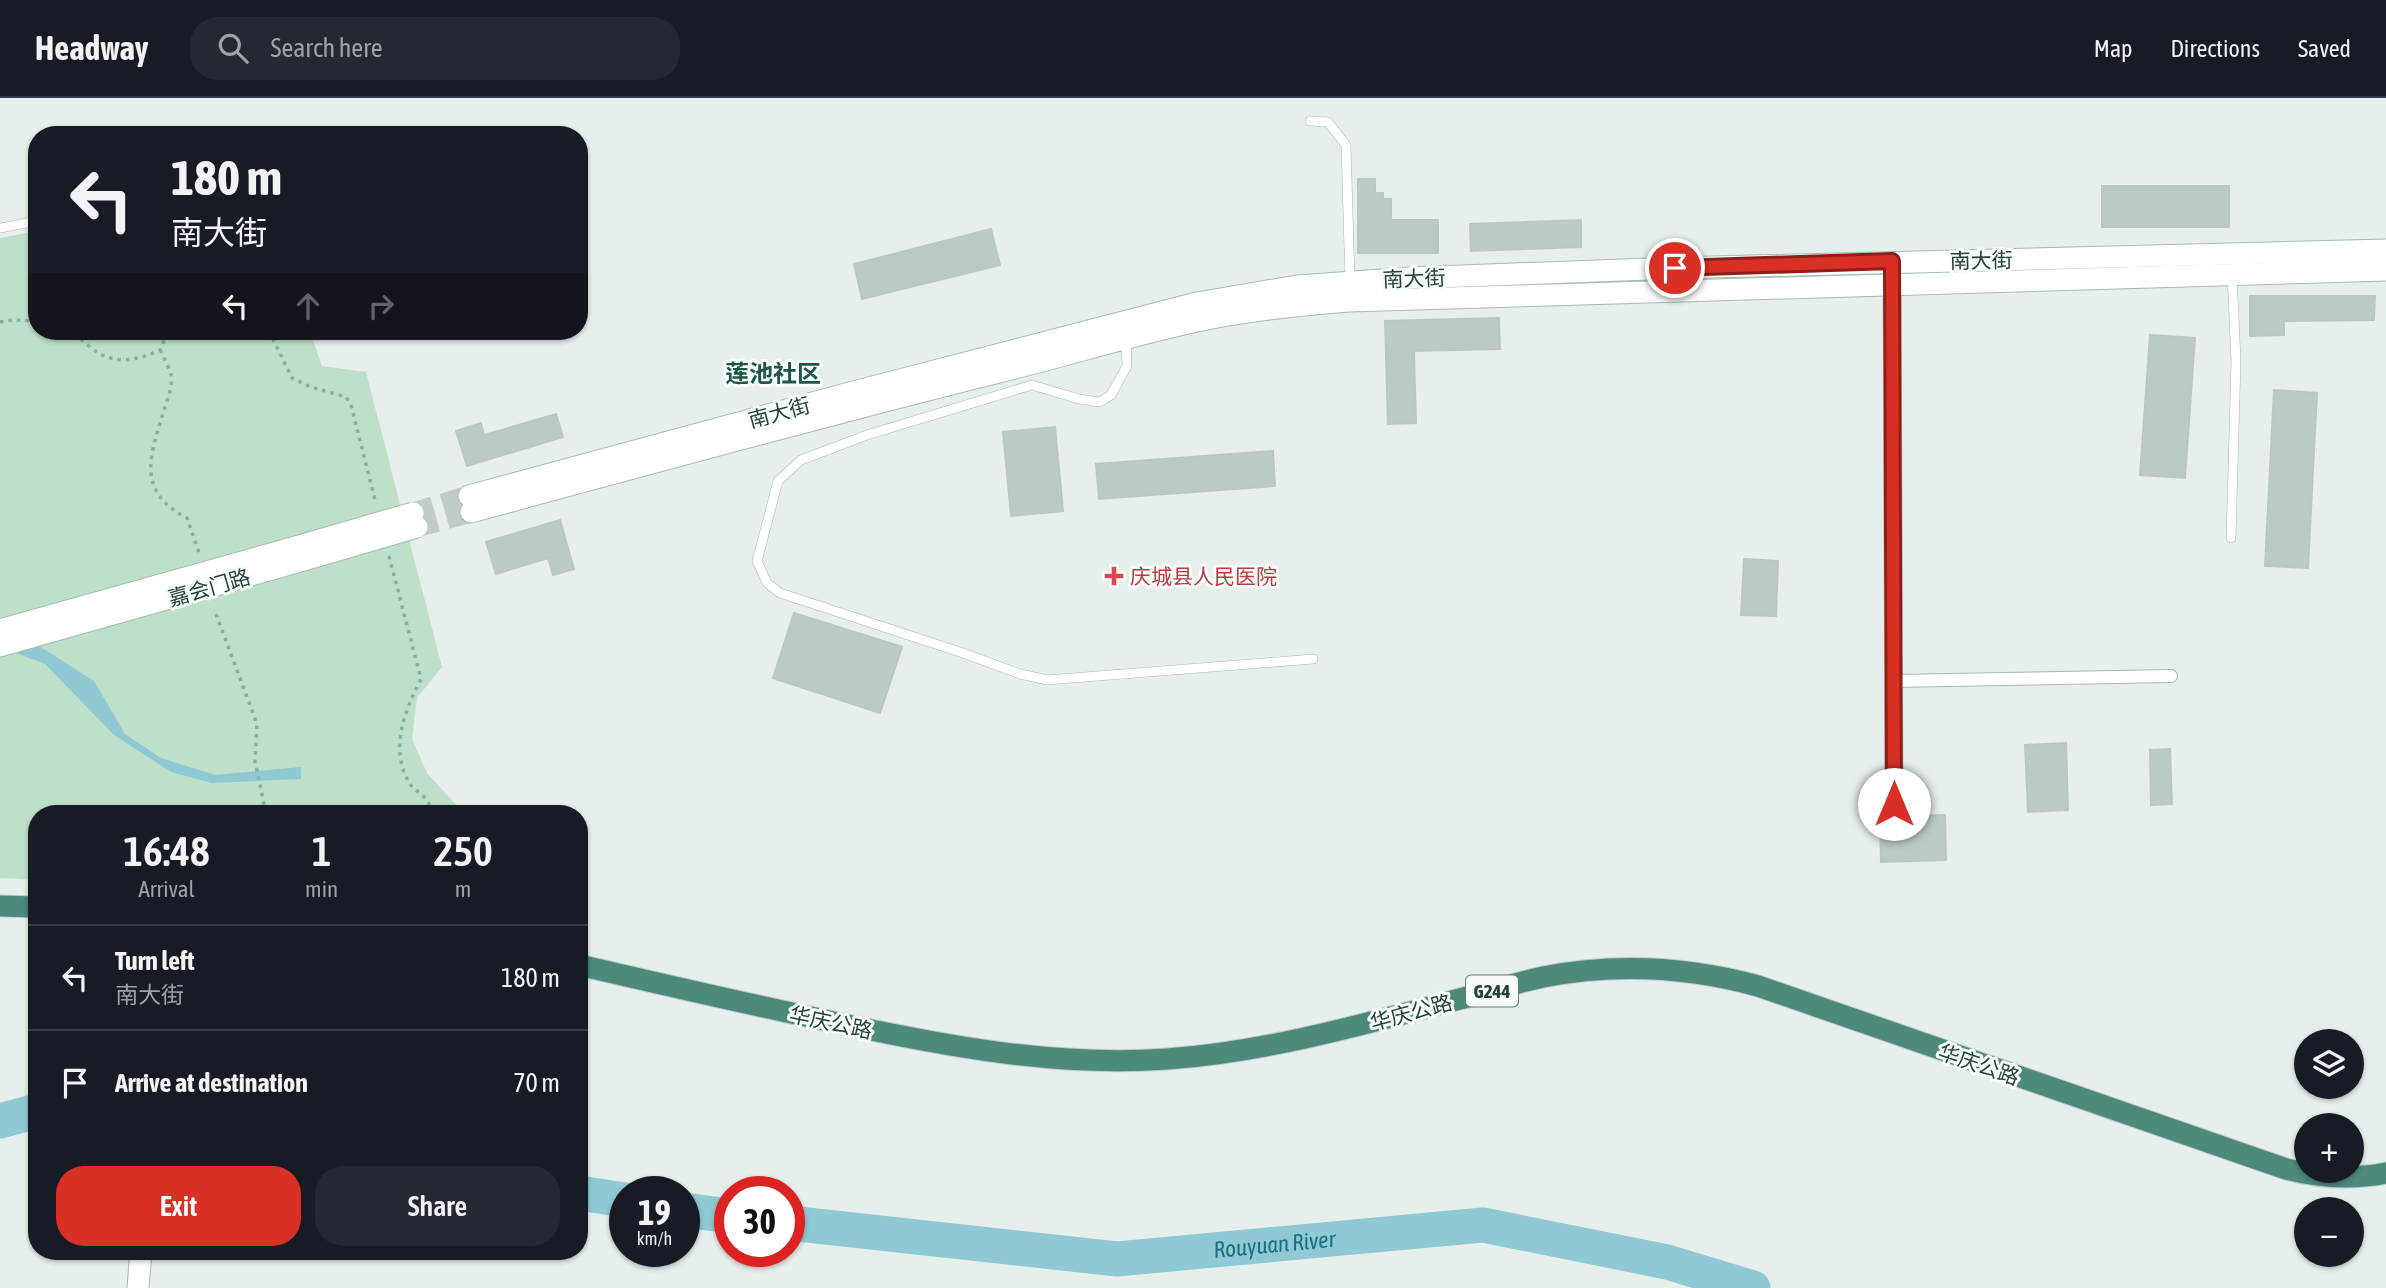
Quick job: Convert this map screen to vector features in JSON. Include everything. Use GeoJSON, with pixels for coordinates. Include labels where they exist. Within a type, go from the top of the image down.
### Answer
{"type":"FeatureCollection","features":[{"type":"Feature","properties":{"kind":"highway"},"geometry":{"type":"LineString","coordinates":[[0,896],[28,897]]}},
{"type":"Feature","properties":{"kind":"highway"},"geometry":{"type":"LineString","coordinates":[[0,906],[28,907]]}},
{"type":"Feature","properties":{"kind":"highway","name":"华庆公路"},"geometry":{"type":"LineString","coordinates":[[588,967],[886,1033],[998,1053],[1113,1060],[1165,1060],[1238,1052],[1325,1034],[1543,977],[1609,970],[1688,971],[1758,986],[2286,1169],[2315,1177],[2344,1178],[2386,1173]]}},
{"type":"Feature","properties":{"kind":"highway","name":"华庆公路"},"geometry":{"type":"LineString","coordinates":[[588,977],[885,1044],[998,1063],[1087,1070],[1167,1069],[1241,1061],[1327,1044],[1544,988],[1644,980],[1687,983],[1718,987],[1754,997],[2284,1179],[2315,1187],[2343,1189],[2386,1183]]}},
{"type":"Feature","properties":{"kind":"main road","name":"南大街"},"geometry":{"type":"LineString","coordinates":[[1125,330],[1349,300],[1892,284],[2232,265],[2386,250]]}},
{"type":"Feature","properties":{"kind":"main road","name":"南大街"},"geometry":{"type":"LineString","coordinates":[[470,504],[846,394],[1125,330],[1223,298],[1263,291],[1350,281],[1892,261],[2232,265],[2386,270]]}},
{"type":"Feature","properties":{"kind":"main road","name":"嘉会门路"},"geometry":{"type":"LineString","coordinates":[[0,646],[36,628],[415,520]]}},
{"type":"Feature","properties":{"kind":"main road","name":"嘉会门路"},"geometry":{"type":"LineString","coordinates":[[0,630],[36,628]]}},
{"type":"Feature","properties":{"kind":"main road"},"geometry":{"type":"LineString","coordinates":[[125,1288],[128,1260]]}},
{"type":"Feature","properties":{"kind":"main road"},"geometry":{"type":"LineString","coordinates":[[138,1288],[140,1260]]}},
{"type":"Feature","properties":{"kind":"street"},"geometry":{"type":"LineString","coordinates":[[1892,261],[1894,804]]}},
{"type":"Feature","properties":{"kind":"street"},"geometry":{"type":"LineString","coordinates":[[1894,681],[2171,676]]}},
{"type":"Feature","properties":{"kind":"lane"},"geometry":{"type":"LineString","coordinates":[[1310,121],[1328,122],[1346,145],[1350,281]]}},
{"type":"Feature","properties":{"kind":"lane"},"geometry":{"type":"LineString","coordinates":[[0,228],[28,222]]}},
{"type":"Feature","properties":{"kind":"lane"},"geometry":{"type":"LineString","coordinates":[[2231,538],[2236,361],[2232,265]]}},
{"type":"Feature","properties":{"kind":"lane"},"geometry":{"type":"LineString","coordinates":[[1125,330],[1127,366],[1111,395],[1100,402],[1079,399],[1032,385],[867,435],[801,460],[778,481],[770,506],[757,561],[767,583],[780,593],[1020,674],[1047,680],[1313,659]]}},
{"type":"Feature","properties":{"kind":"path"},"geometry":{"type":"LineString","coordinates":[[0,322],[28,321]]}},
{"type":"Feature","properties":{"kind":"path"},"geometry":{"type":"LineString","coordinates":[[84,340],[100,354],[128,361],[160,350],[164,340]]}},
{"type":"Feature","properties":{"kind":"path"},"geometry":{"type":"LineString","coordinates":[[160,350],[172,376],[151,453],[150,477],[159,498],[170,510],[187,518],[198,553]]}},
{"type":"Feature","properties":{"kind":"path"},"geometry":{"type":"LineString","coordinates":[[216,614],[257,724],[255,761],[263,805]]}},
{"type":"Feature","properties":{"kind":"green space"},"geometry":{"type":"Polygon","coordinates":[[[28,233],[28,340],[313,340],[322,366],[366,372],[442,667],[417,698],[412,739],[427,773],[456,805],[28,805],[28,880],[0,878],[0,238],[28,233]]]}},
{"type":"Feature","properties":{"kind":"water"},"geometry":{"type":"Polygon","coordinates":[[[39,646],[94,681],[125,734],[161,758],[215,775],[301,767],[301,779],[212,783],[171,772],[114,735],[45,664],[0,647],[39,646]]]}},
{"type":"Feature","properties":{"kind":"building"},"geometry":{"type":"Polygon","coordinates":[[[1358,179],[1375,179],[1375,193],[1383,193],[1383,199],[1391,199],[1391,220],[1438,220],[1438,253],[1358,253],[1358,179]]]}},
{"type":"Feature","properties":{"kind":"building"},"geometry":{"type":"Polygon","coordinates":[[[2102,186],[2229,186],[2229,227],[2102,227],[2102,186]]]}},
{"type":"Feature","properties":{"kind":"building"},"geometry":{"type":"Polygon","coordinates":[[[1581,220],[1581,247],[1471,251],[1470,224],[1581,220]]]}},
{"type":"Feature","properties":{"kind":"building"},"geometry":{"type":"Polygon","coordinates":[[[991,229],[1000,265],[862,299],[854,264],[991,229]]]}},
{"type":"Feature","properties":{"kind":"building"},"geometry":{"type":"Polygon","coordinates":[[[2250,296],[2375,296],[2374,320],[2284,321],[2284,335],[2250,336],[2250,296]]]}},
{"type":"Feature","properties":{"kind":"building"},"geometry":{"type":"Polygon","coordinates":[[[1499,318],[1500,349],[1414,351],[1416,423],[1388,424],[1385,321],[1499,318]]]}},
{"type":"Feature","properties":{"kind":"building"},"geometry":{"type":"Polygon","coordinates":[[[2150,335],[2195,338],[2185,478],[2140,475],[2150,335]]]}},
{"type":"Feature","properties":{"kind":"building"},"geometry":{"type":"Polygon","coordinates":[[[2274,390],[2317,393],[2308,568],[2265,566],[2274,390]]]}},
{"type":"Feature","properties":{"kind":"building"},"geometry":{"type":"Polygon","coordinates":[[[556,414],[563,437],[467,466],[456,431],[481,423],[484,435],[556,414]]]}},
{"type":"Feature","properties":{"kind":"building"},"geometry":{"type":"Polygon","coordinates":[[[1055,427],[1063,511],[1011,516],[1003,432],[1055,427]]]}},
{"type":"Feature","properties":{"kind":"building"},"geometry":{"type":"Polygon","coordinates":[[[1273,451],[1275,486],[1099,499],[1096,464],[1273,451]]]}},
{"type":"Feature","properties":{"kind":"building"},"geometry":{"type":"Polygon","coordinates":[[[560,520],[574,569],[553,575],[548,558],[496,574],[486,542],[560,520]]]}},
{"type":"Feature","properties":{"kind":"building"},"geometry":{"type":"Polygon","coordinates":[[[1744,559],[1778,561],[1776,616],[1741,615],[1744,559]]]}},
{"type":"Feature","properties":{"kind":"building"},"geometry":{"type":"Polygon","coordinates":[[[794,613],[902,647],[880,713],[773,678],[794,613]]]}},
{"type":"Feature","properties":{"kind":"building"},"geometry":{"type":"Polygon","coordinates":[[[2066,743],[2068,810],[2028,812],[2025,745],[2066,743]]]}},
{"type":"Feature","properties":{"kind":"building"},"geometry":{"type":"Polygon","coordinates":[[[2170,749],[2172,804],[2151,805],[2150,750],[2170,749]]]}},
{"type":"Feature","properties":{"kind":"building"},"geometry":{"type":"Polygon","coordinates":[[[1945,815],[1946,860],[1881,862],[1880,817],[1945,815]]]}},
{"type":"Feature","properties":{"kind":"waterway","name":"Rouyuan River"},"geometry":{"type":"LineString","coordinates":[[0,1121],[28,1113]]}},
{"type":"Feature","properties":{"kind":"waterway","name":"Rouyuan River"},"geometry":{"type":"LineString","coordinates":[[588,1194],[609,1198]]}},
{"type":"Feature","properties":{"kind":"waterway","name":"Rouyuan River"},"geometry":{"type":"LineString","coordinates":[[700,1212],[714,1214]]}},
{"type":"Feature","properties":{"kind":"waterway","name":"Rouyuan River"},"geometry":{"type":"LineString","coordinates":[[805,1225],[1117,1259],[1483,1225],[1667,1262],[1753,1288]]}},
{"type":"Feature","properties":{"kind":"tunnel"},"geometry":{"type":"LineString","coordinates":[[413,513],[469,496]]}},
{"type":"Feature","properties":{"kind":"tunnel"},"geometry":{"type":"LineString","coordinates":[[417,527],[471,512]]}},
{"type":"Feature","properties":{"kind":"place","name":"庆城县人民医院"},"geometry":{"type":"Point","coordinates":[1114,576]}},
{"type":"Feature","properties":{"kind":"district","name":"莲池社区"},"geometry":{"type":"Point","coordinates":[773,373]}},
{"type":"Feature","properties":{"kind":"route"},"geometry":{"type":"LineString","coordinates":[[1675,268],[1892,261],[1894,804]]}}]}
